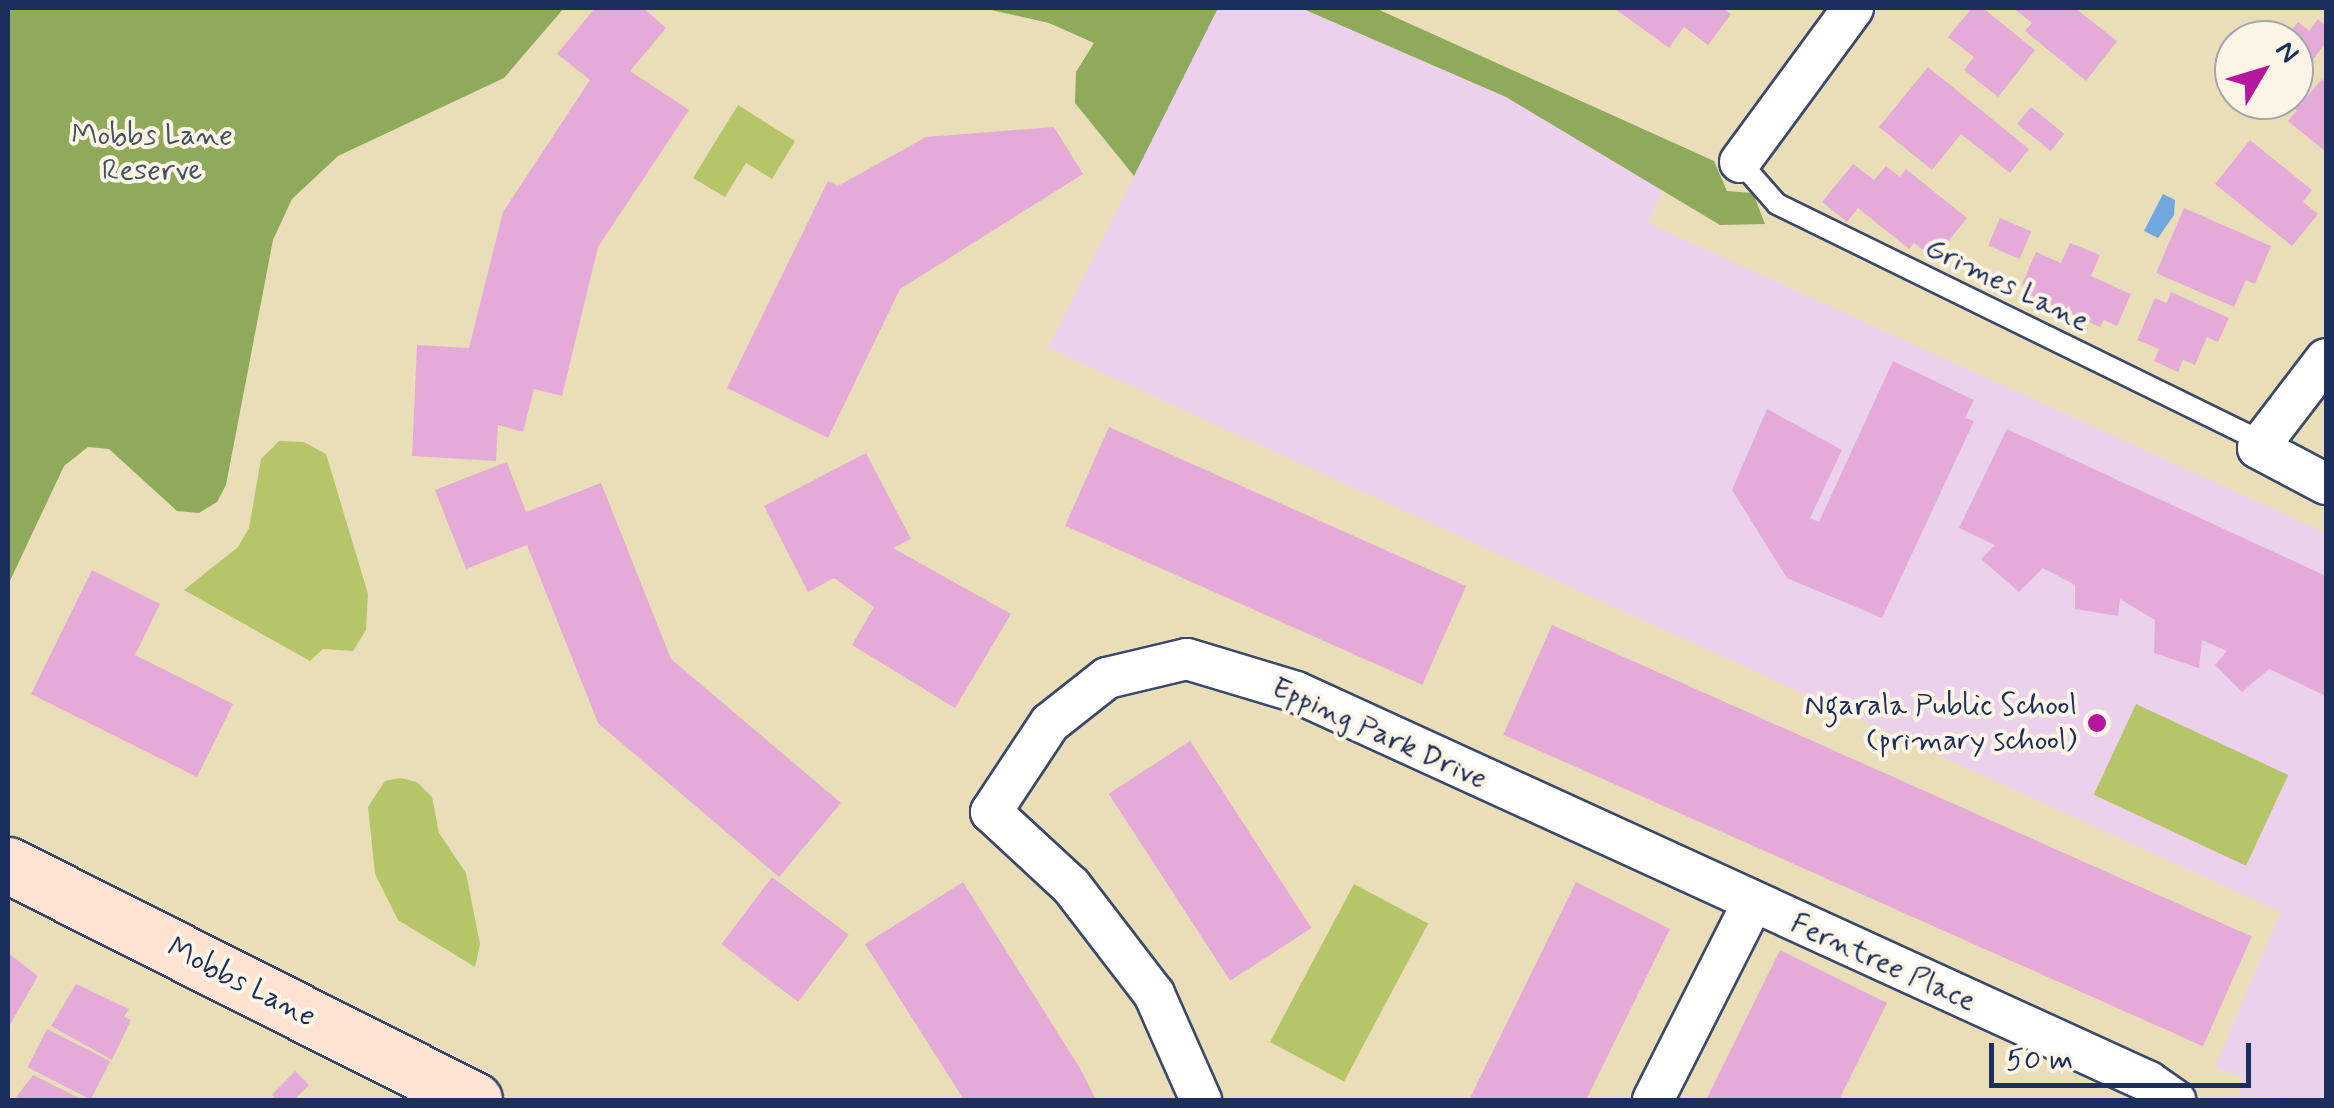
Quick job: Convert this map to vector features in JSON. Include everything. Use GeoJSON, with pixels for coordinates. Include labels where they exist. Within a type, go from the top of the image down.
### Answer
{"type":"FeatureCollection","features":[{"type":"Feature","properties":{"kind":"street"},"geometry":{"type":"LineString","coordinates":[[1740,162],[1853,8]]}},
{"type":"Feature","properties":{"kind":"street"},"geometry":{"type":"LineString","coordinates":[[2326,360],[2258,448],[2326,484]]}},
{"type":"Feature","properties":{"kind":"street","name":"Epping Park Drive"},"geometry":{"type":"LineString","coordinates":[[1201,1100],[1154,994],[1071,886],[991,812],[1050,723],[1108,678],[1187,660],[1296,692],[1752,904]]}},
{"type":"Feature","properties":{"kind":"street","name":"Mobbs Lane"},"geometry":{"type":"LineString","coordinates":[[8,865],[416,1088],[474,1100]]}},
{"type":"Feature","properties":{"kind":"street"},"geometry":{"type":"LineString","coordinates":[[1652,1100],[1752,904]]}},
{"type":"Feature","properties":{"kind":"street","name":"Ferntree Place"},"geometry":{"type":"LineString","coordinates":[[1752,904],[2149,1082],[2175,1100]]}},
{"type":"Feature","properties":{"kind":"lane","name":"Grimes Lane"},"geometry":{"type":"LineString","coordinates":[[1740,162],[1777,204],[2246,434],[2258,448]]}},
{"type":"Feature","properties":{"kind":"shaded area","name":"Ngarala Public School (primary school)"},"geometry":{"type":"Polygon","coordinates":[[[1218,8],[1301,8],[1672,169],[1648,223],[2326,533],[2326,1100],[2239,1095],[2242,1077],[2215,1067],[2281,912],[1048,348],[1218,8]]]}},
{"type":"Feature","properties":{"kind":"green space","name":"Mobbs Lane Reserve"},"geometry":{"type":"Polygon","coordinates":[[[8,8],[564,8],[504,78],[338,156],[292,199],[273,240],[226,485],[217,502],[199,513],[177,511],[109,449],[88,447],[64,466],[8,585],[8,8]]]}},
{"type":"Feature","properties":{"kind":"green space"},"geometry":{"type":"Polygon","coordinates":[[[982,8],[1218,8],[1134,176],[1075,103],[1076,72],[1094,43],[1049,23],[982,8]]]}},
{"type":"Feature","properties":{"kind":"green space"},"geometry":{"type":"Polygon","coordinates":[[[1301,8],[1375,8],[1714,161],[1727,191],[1753,193],[1765,224],[1720,225],[1506,97],[1301,8]]]}},
{"type":"Feature","properties":{"kind":"green space"},"geometry":{"type":"Polygon","coordinates":[[[738,105],[795,141],[772,179],[746,163],[725,197],[693,178],[738,105]]]}},
{"type":"Feature","properties":{"kind":"green space"},"geometry":{"type":"Polygon","coordinates":[[[279,441],[304,442],[326,454],[368,594],[366,630],[353,651],[323,649],[310,661],[184,590],[238,547],[249,528],[261,459],[279,441]]]}},
{"type":"Feature","properties":{"kind":"green space"},"geometry":{"type":"Polygon","coordinates":[[[2136,704],[2288,775],[2246,866],[2094,795],[2136,704]]]}},
{"type":"Feature","properties":{"kind":"green space"},"geometry":{"type":"Polygon","coordinates":[[[400,778],[417,782],[432,797],[439,833],[466,873],[480,944],[475,967],[398,920],[375,874],[368,807],[385,781],[400,778]]]}},
{"type":"Feature","properties":{"kind":"green space"},"geometry":{"type":"Polygon","coordinates":[[[1354,884],[1428,923],[1344,1081],[1270,1042],[1354,884]]]}},
{"type":"Feature","properties":{"kind":"water"},"geometry":{"type":"Polygon","coordinates":[[[2163,194],[2175,200],[2174,215],[2158,238],[2144,231],[2163,194]]]}},
{"type":"Feature","properties":{"kind":"building"},"geometry":{"type":"Polygon","coordinates":[[[595,8],[643,8],[666,28],[630,71],[689,110],[598,247],[562,396],[534,389],[523,432],[498,425],[496,461],[412,456],[417,345],[469,348],[503,212],[590,80],[557,54],[595,8]]]}},
{"type":"Feature","properties":{"kind":"building"},"geometry":{"type":"Polygon","coordinates":[[[1614,8],[1723,8],[1731,14],[1708,45],[1684,27],[1669,48],[1614,8]]]}},
{"type":"Feature","properties":{"kind":"building"},"geometry":{"type":"Polygon","coordinates":[[[1972,8],[1983,8],[2035,50],[1998,97],[1964,70],[1974,57],[1948,37],[1972,8]]]}},
{"type":"Feature","properties":{"kind":"building"},"geometry":{"type":"Polygon","coordinates":[[[2013,8],[2075,8],[2117,41],[2086,81],[2025,31],[2032,23],[2013,8]]]}},
{"type":"Feature","properties":{"kind":"building"},"geometry":{"type":"Polygon","coordinates":[[[2318,19],[2326,26],[2326,42],[2314,58],[2314,24],[2318,19]]]}},
{"type":"Feature","properties":{"kind":"building"},"geometry":{"type":"Polygon","coordinates":[[[1928,67],[2029,149],[2010,173],[1961,134],[1932,170],[1879,127],[1928,67]]]}},
{"type":"Feature","properties":{"kind":"building"},"geometry":{"type":"Polygon","coordinates":[[[2322,79],[2326,83],[2326,152],[2288,121],[2314,120],[2314,88],[2322,79]]]}},
{"type":"Feature","properties":{"kind":"building"},"geometry":{"type":"Polygon","coordinates":[[[2031,107],[2064,134],[2051,151],[2017,124],[2031,107]]]}},
{"type":"Feature","properties":{"kind":"building"},"geometry":{"type":"Polygon","coordinates":[[[1054,127],[1083,174],[900,289],[828,438],[727,388],[828,181],[838,186],[926,137],[1054,127]]]}},
{"type":"Feature","properties":{"kind":"building"},"geometry":{"type":"Polygon","coordinates":[[[2250,140],[2312,190],[2303,202],[2318,214],[2292,246],[2215,184],[2250,140]]]}},
{"type":"Feature","properties":{"kind":"building"},"geometry":{"type":"Polygon","coordinates":[[[1853,164],[1874,180],[1886,166],[1900,177],[1906,169],[1967,218],[1934,259],[1914,243],[1909,249],[1858,208],[1847,222],[1822,202],[1853,164]]]}},
{"type":"Feature","properties":{"kind":"building"},"geometry":{"type":"Polygon","coordinates":[[[2184,208],[2271,246],[2255,284],[2246,280],[2234,307],[2156,273],[2184,208]]]}},
{"type":"Feature","properties":{"kind":"building"},"geometry":{"type":"Polygon","coordinates":[[[2000,218],[2031,231],[2020,259],[1988,246],[2000,218]]]}},
{"type":"Feature","properties":{"kind":"building"},"geometry":{"type":"Polygon","coordinates":[[[2070,243],[2100,255],[2091,276],[2131,294],[2117,326],[2104,320],[2100,327],[2028,294],[2031,288],[2022,284],[2036,252],[2061,263],[2070,243]]]}},
{"type":"Feature","properties":{"kind":"building"},"geometry":{"type":"Polygon","coordinates":[[[2171,292],[2229,318],[2218,342],[2207,337],[2195,365],[2183,360],[2178,372],[2154,361],[2159,349],[2137,340],[2155,298],[2167,303],[2171,292]]]}},
{"type":"Feature","properties":{"kind":"building"},"geometry":{"type":"Polygon","coordinates":[[[1893,361],[1974,400],[1965,418],[1974,421],[1882,618],[1787,578],[1732,490],[1767,409],[1842,450],[1810,518],[1819,522],[1893,361]]]}},
{"type":"Feature","properties":{"kind":"building"},"geometry":{"type":"Polygon","coordinates":[[[1109,427],[1466,586],[1422,685],[1065,526],[1109,427]]]}},
{"type":"Feature","properties":{"kind":"building"},"geometry":{"type":"Polygon","coordinates":[[[2007,429],[2326,576],[2326,696],[2269,669],[2242,692],[2215,665],[2227,651],[2202,640],[2199,668],[2154,653],[2155,620],[2120,599],[2118,616],[2075,609],[2075,585],[2043,568],[2019,592],[1981,559],[1995,545],[1959,528],[2007,429]]]}},
{"type":"Feature","properties":{"kind":"building"},"geometry":{"type":"Polygon","coordinates":[[[866,453],[911,539],[893,548],[1011,614],[955,708],[852,645],[874,607],[834,578],[808,592],[764,506],[866,453]]]}},
{"type":"Feature","properties":{"kind":"building"},"geometry":{"type":"Polygon","coordinates":[[[507,462],[526,512],[601,483],[671,659],[841,803],[779,877],[598,723],[527,545],[466,569],[435,490],[507,462]]]}},
{"type":"Feature","properties":{"kind":"building"},"geometry":{"type":"Polygon","coordinates":[[[92,570],[160,604],[135,655],[233,704],[197,777],[31,694],[92,570]]]}},
{"type":"Feature","properties":{"kind":"building"},"geometry":{"type":"Polygon","coordinates":[[[1552,625],[2252,937],[2203,1046],[1503,735],[1552,625]]]}},
{"type":"Feature","properties":{"kind":"building"},"geometry":{"type":"Polygon","coordinates":[[[1190,741],[1311,928],[1230,981],[1109,794],[1190,741]]]}},
{"type":"Feature","properties":{"kind":"building"},"geometry":{"type":"Polygon","coordinates":[[[772,877],[849,935],[798,1002],[721,944],[772,877]]]}},
{"type":"Feature","properties":{"kind":"building"},"geometry":{"type":"Polygon","coordinates":[[[963,882],[1096,1100],[964,1100],[865,944],[963,882]]]}},
{"type":"Feature","properties":{"kind":"building"},"geometry":{"type":"Polygon","coordinates":[[[1576,882],[1670,929],[1586,1100],[1469,1100],[1576,882]]]}},
{"type":"Feature","properties":{"kind":"building"},"geometry":{"type":"Polygon","coordinates":[[[1780,950],[1887,1003],[1839,1100],[1706,1100],[1780,950]]]}},
{"type":"Feature","properties":{"kind":"building"},"geometry":{"type":"Polygon","coordinates":[[[8,953],[38,976],[8,1028],[8,953]]]}},
{"type":"Feature","properties":{"kind":"building"},"geometry":{"type":"Polygon","coordinates":[[[76,984],[129,1009],[124,1017],[131,1020],[112,1060],[51,1026],[76,984]]]}},
{"type":"Feature","properties":{"kind":"building"},"geometry":{"type":"Polygon","coordinates":[[[47,1029],[110,1061],[91,1100],[27,1067],[47,1029]]]}},
{"type":"Feature","properties":{"kind":"building"},"geometry":{"type":"Polygon","coordinates":[[[295,1071],[309,1085],[294,1100],[277,1100],[272,1095],[295,1071]]]}},
{"type":"Feature","properties":{"kind":"building"},"geometry":{"type":"Polygon","coordinates":[[[33,1075],[83,1100],[14,1100],[33,1075]]]}},
{"type":"Feature","properties":{"kind":"place","name":"Ngarala Public School (primary school)"},"geometry":{"type":"Point","coordinates":[2097,723]}}]}
